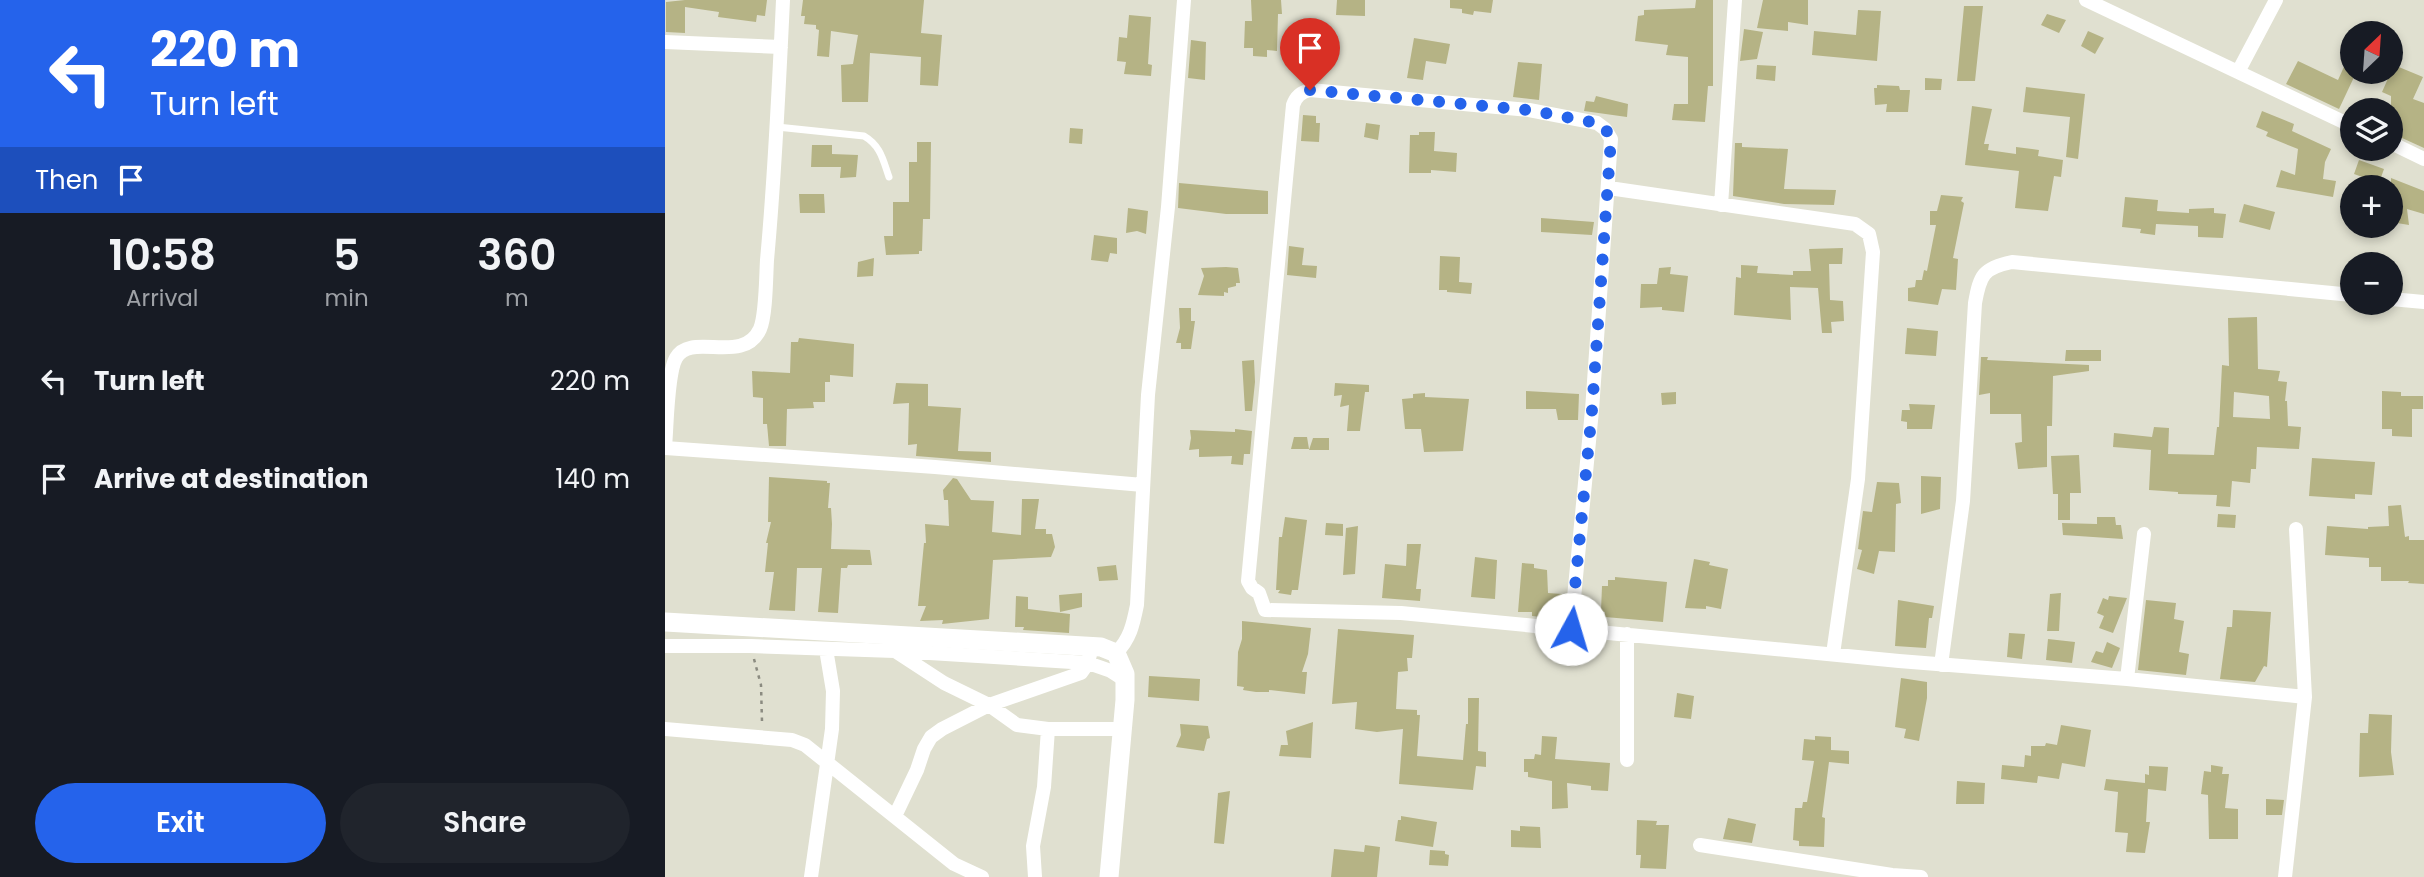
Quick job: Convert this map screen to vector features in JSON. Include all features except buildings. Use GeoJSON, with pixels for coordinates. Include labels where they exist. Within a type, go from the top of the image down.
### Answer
{"type":"FeatureCollection","features":[{"type":"Feature","properties":{"kind":"street"},"geometry":{"type":"LineString","coordinates":[[783,0],[761,327],[750,343],[736,347],[689,348],[680,352],[673,366],[665,448],[1143,485]]}},
{"type":"Feature","properties":{"kind":"street"},"geometry":{"type":"LineString","coordinates":[[1116,653],[1132,632],[1137,605],[1148,395],[1168,207],[1184,0]]}},
{"type":"Feature","properties":{"kind":"street"},"geometry":{"type":"LineString","coordinates":[[1721,205],[1735,0]]}},
{"type":"Feature","properties":{"kind":"street"},"geometry":{"type":"LineString","coordinates":[[2086,0],[2340,119]]}},
{"type":"Feature","properties":{"kind":"street"},"geometry":{"type":"LineString","coordinates":[[2238,72],[2276,0]]}},
{"type":"Feature","properties":{"kind":"street"},"geometry":{"type":"LineString","coordinates":[[665,42],[781,47]]}},
{"type":"Feature","properties":{"kind":"street"},"geometry":{"type":"LineString","coordinates":[[1571,629],[1592,410],[1611,139],[1605,128],[1587,121],[1529,110],[1310,90],[1299,95],[1293,105],[1248,581],[1259,593],[1265,610],[1401,613],[1941,665],[2127,679],[2305,698]]}},
{"type":"Feature","properties":{"kind":"street"},"geometry":{"type":"LineString","coordinates":[[2403,149],[2424,159]]}},
{"type":"Feature","properties":{"kind":"street"},"geometry":{"type":"LineString","coordinates":[[1609,188],[1855,224],[1869,234],[1873,252],[1858,479],[1833,654]]}},
{"type":"Feature","properties":{"kind":"street"},"geometry":{"type":"LineString","coordinates":[[1941,665],[1963,501],[1975,303],[1979,281],[1991,266],[2012,262],[2340,294]]}},
{"type":"Feature","properties":{"kind":"street"},"geometry":{"type":"LineString","coordinates":[[2403,300],[2424,302]]}},
{"type":"Feature","properties":{"kind":"street"},"geometry":{"type":"LineString","coordinates":[[2285,877],[2305,698],[2296,528]]}},
{"type":"Feature","properties":{"kind":"street"},"geometry":{"type":"LineString","coordinates":[[2127,679],[2144,534]]}},
{"type":"Feature","properties":{"kind":"street"},"geometry":{"type":"LineString","coordinates":[[665,622],[1090,655],[1125,680]]}},
{"type":"Feature","properties":{"kind":"street"},"geometry":{"type":"LineString","coordinates":[[1627,634],[1627,760]]}},
{"type":"Feature","properties":{"kind":"street"},"geometry":{"type":"LineString","coordinates":[[665,646],[1090,655]]}},
{"type":"Feature","properties":{"kind":"street"},"geometry":{"type":"LineString","coordinates":[[895,816],[931,737],[989,705],[1081,673],[1090,655],[1101,647],[1116,653],[1125,674],[1109,877]]}},
{"type":"Feature","properties":{"kind":"street"},"geometry":{"type":"LineString","coordinates":[[811,877],[832,729],[833,691],[826,649]]}},
{"type":"Feature","properties":{"kind":"street"},"geometry":{"type":"LineString","coordinates":[[895,651],[944,683],[989,705],[1017,725],[1048,729],[1122,729]]}},
{"type":"Feature","properties":{"kind":"street"},"geometry":{"type":"LineString","coordinates":[[665,729],[799,742],[954,864],[982,877]]}},
{"type":"Feature","properties":{"kind":"street"},"geometry":{"type":"LineString","coordinates":[[1035,877],[1033,846],[1044,787],[1048,729]]}},
{"type":"Feature","properties":{"kind":"street"},"geometry":{"type":"LineString","coordinates":[[1700,845],[1890,876],[1921,877]]}},
{"type":"Feature","properties":{"kind":"lane"},"geometry":{"type":"LineString","coordinates":[[776,127],[864,136],[874,142],[889,177]]}},
{"type":"Feature","properties":{"kind":"path"},"geometry":{"type":"LineString","coordinates":[[751,646],[761,685],[763,738]]}},
{"type":"Feature","properties":{"kind":"route"},"geometry":{"type":"LineString","coordinates":[[1310,90],[1529,110],[1597,123],[1605,128],[1611,139],[1592,410],[1571,629]]}}]}
